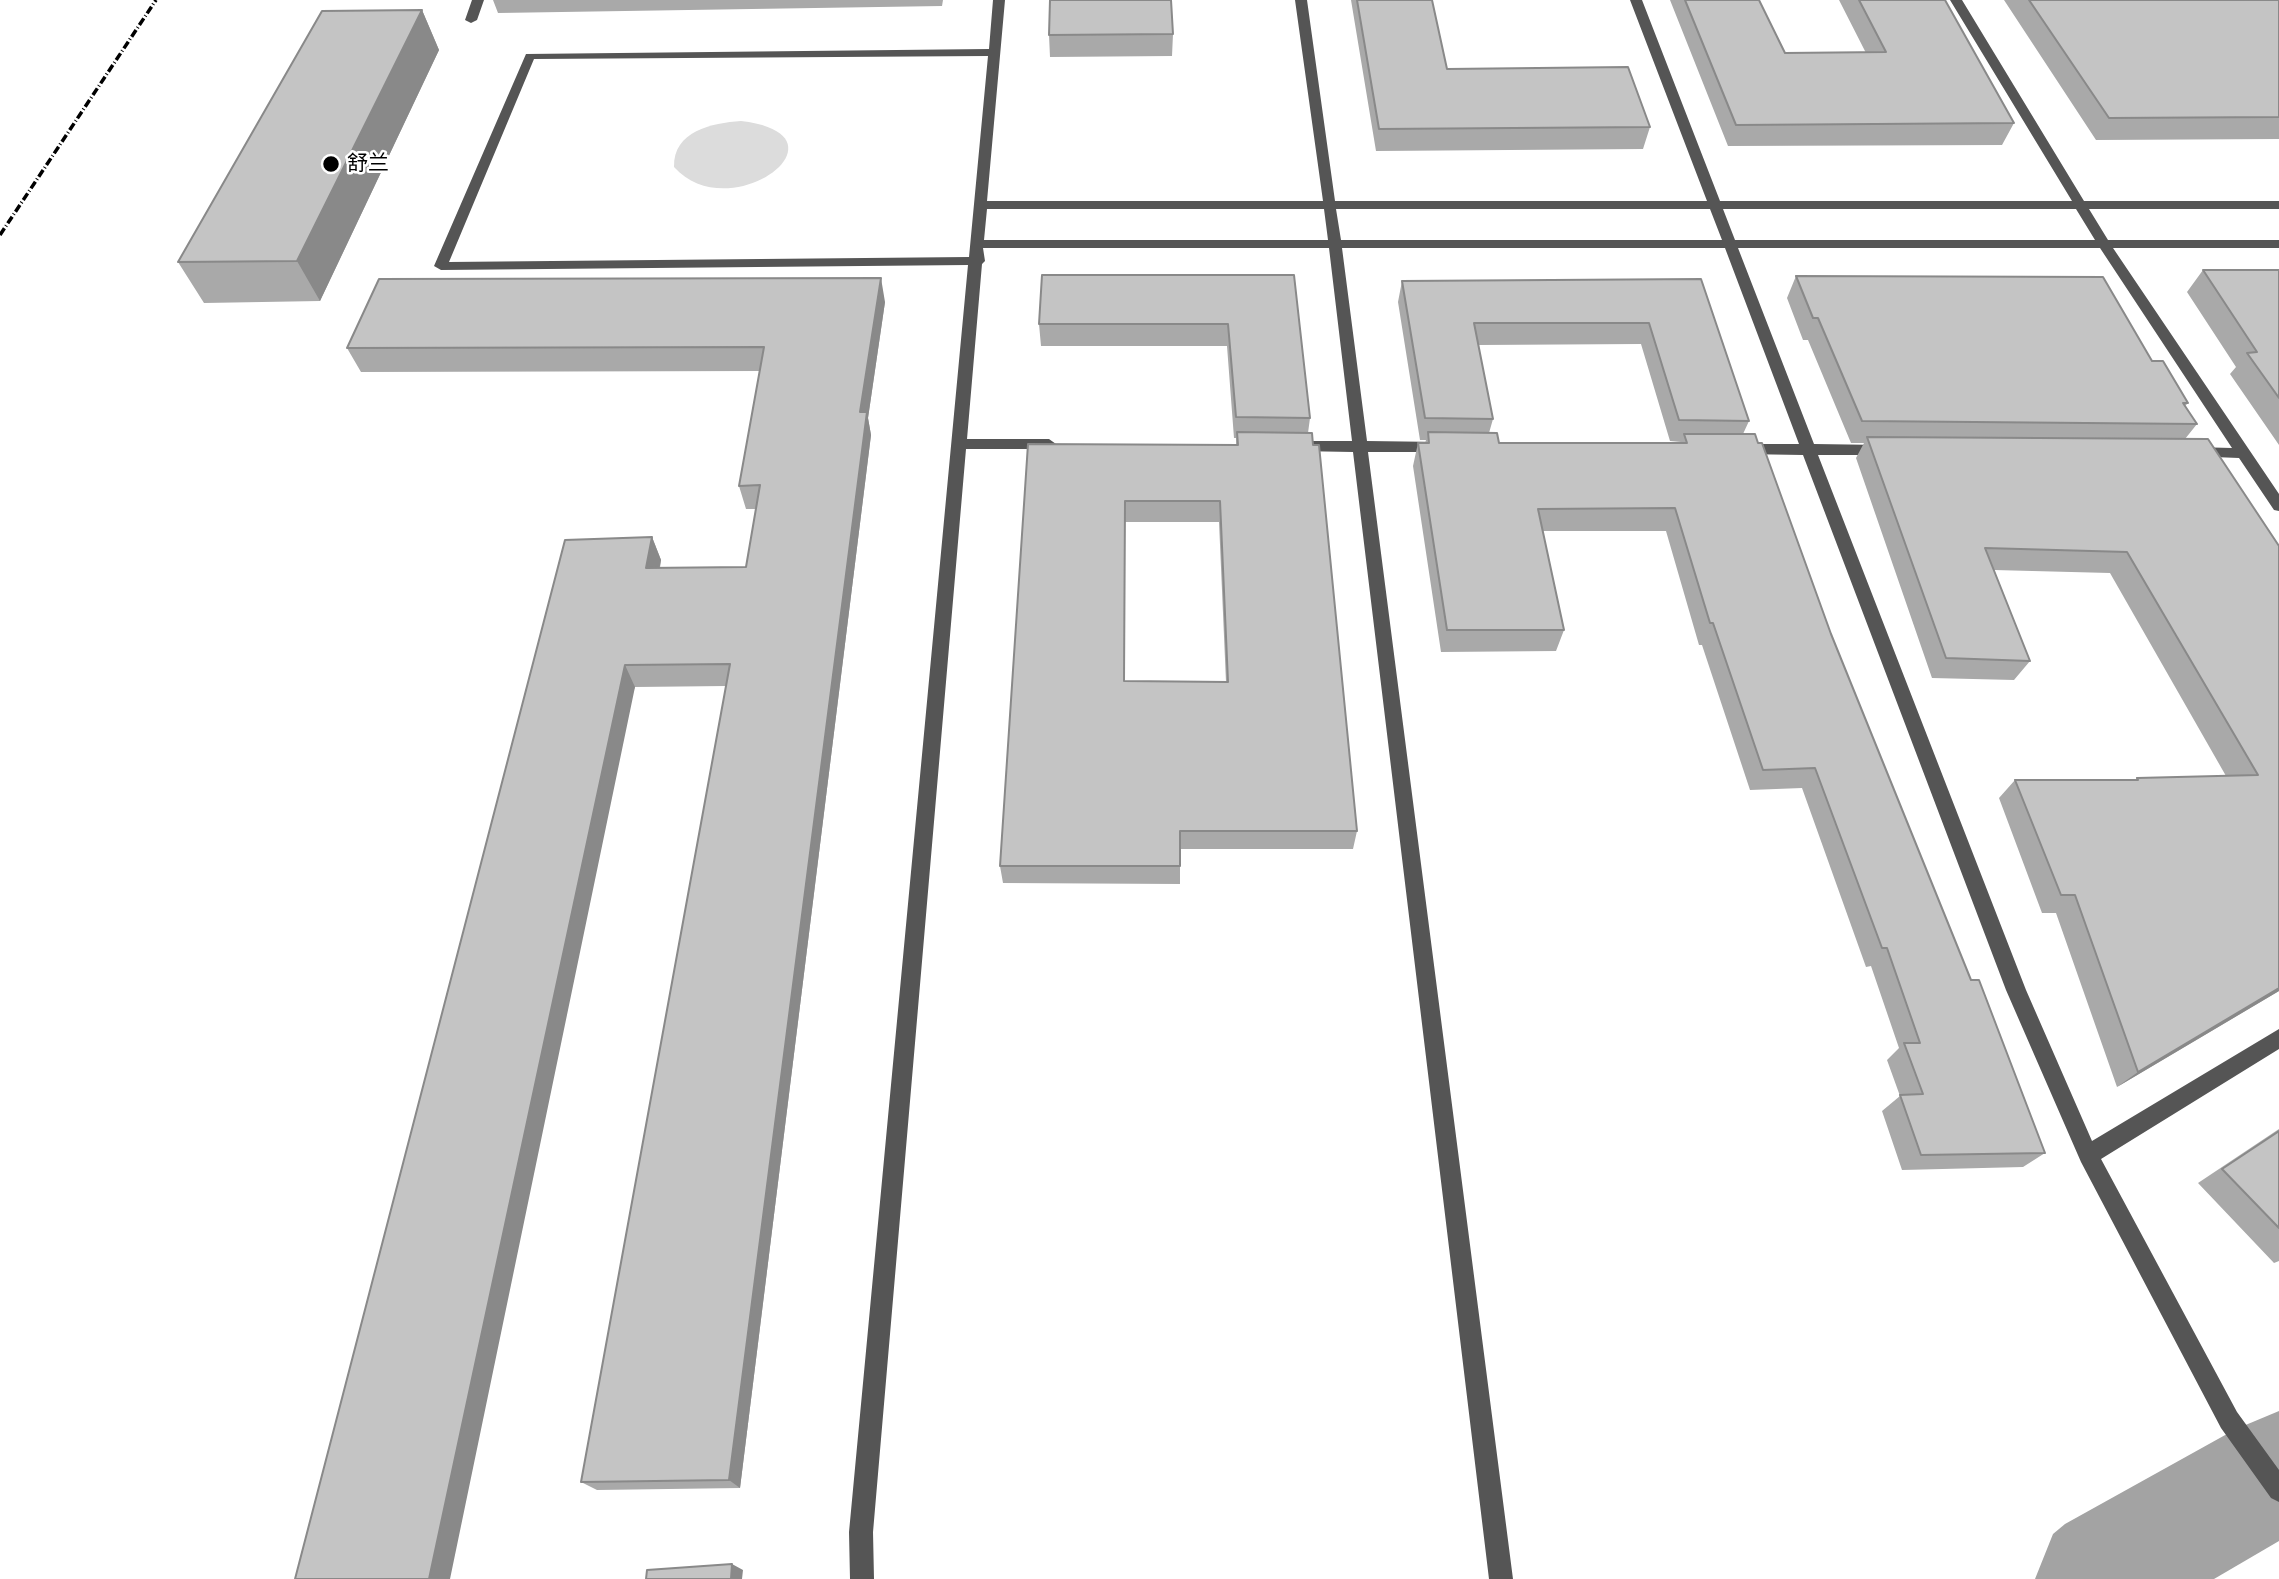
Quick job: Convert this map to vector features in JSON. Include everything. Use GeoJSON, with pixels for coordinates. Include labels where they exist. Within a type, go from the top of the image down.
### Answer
{"type":"FeatureCollection","features":[{"type":"Feature","properties":{"kind":"street"},"geometry":{"type":"LineString","coordinates":[[471,20],[478,0]]}},
{"type":"Feature","properties":{"kind":"street"},"geometry":{"type":"LineString","coordinates":[[862,1579],[861,1532],[999,0]]}},
{"type":"Feature","properties":{"kind":"street"},"geometry":{"type":"LineString","coordinates":[[1301,0],[1335,244],[1501,1579]]}},
{"type":"Feature","properties":{"kind":"street"},"geometry":{"type":"LineString","coordinates":[[1636,0],[2016,990],[2088,1154],[2229,1420],[2279,1490]]}},
{"type":"Feature","properties":{"kind":"street"},"geometry":{"type":"LineString","coordinates":[[1956,0],[2104,244],[2279,506]]}},
{"type":"Feature","properties":{"kind":"street"},"geometry":{"type":"LineString","coordinates":[[996,52],[530,56],[441,266],[1335,244],[2279,244]]}},
{"type":"Feature","properties":{"kind":"street"},"geometry":{"type":"LineString","coordinates":[[982,205],[2279,205]]}},
{"type":"Feature","properties":{"kind":"street"},"geometry":{"type":"LineString","coordinates":[[961,444],[1071,444]]}},
{"type":"Feature","properties":{"kind":"street"},"geometry":{"type":"LineString","coordinates":[[1278,446],[1458,447]]}},
{"type":"Feature","properties":{"kind":"street"},"geometry":{"type":"LineString","coordinates":[[1723,449],[1902,450]]}},
{"type":"Feature","properties":{"kind":"street"},"geometry":{"type":"LineString","coordinates":[[2174,452],[2242,453]]}},
{"type":"Feature","properties":{"kind":"street"},"geometry":{"type":"LineString","coordinates":[[2088,1154],[2279,1038]]}},
{"type":"Feature","properties":{"kind":"shaded area"},"geometry":{"type":"Polygon","coordinates":[[[741,121],[774,130],[787,143],[786,158],[772,173],[750,184],[724,188],[698,184],[674,167],[675,155],[687,137],[707,127],[741,121]]]}},
{"type":"Feature","properties":{"kind":"building"},"geometry":{"type":"Polygon","coordinates":[[[1050,0],[1171,0],[1173,34],[1049,35],[1050,0]]]}},
{"type":"Feature","properties":{"kind":"building"},"geometry":{"type":"Polygon","coordinates":[[[1357,0],[1432,0],[1447,69],[1628,67],[1650,127],[1379,129],[1357,0]]]}},
{"type":"Feature","properties":{"kind":"building"},"geometry":{"type":"Polygon","coordinates":[[[1685,0],[1759,0],[1785,53],[1886,52],[1859,0],[1945,0],[2014,123],[1736,125],[1685,0]]]}},
{"type":"Feature","properties":{"kind":"building"},"geometry":{"type":"Polygon","coordinates":[[[2029,0],[2279,0],[2279,117],[2109,118],[2029,0]]]}},
{"type":"Feature","properties":{"kind":"building"},"geometry":{"type":"Polygon","coordinates":[[[422,10],[297,261],[178,262],[322,11],[422,10]]]}},
{"type":"Feature","properties":{"kind":"building"},"geometry":{"type":"Polygon","coordinates":[[[2203,270],[2279,270],[2279,398],[2247,353],[2257,352],[2203,270]]]}},
{"type":"Feature","properties":{"kind":"building"},"geometry":{"type":"Polygon","coordinates":[[[1042,275],[1294,275],[1310,418],[1236,417],[1228,324],[1039,324],[1042,275]]]}},
{"type":"Feature","properties":{"kind":"building"},"geometry":{"type":"Polygon","coordinates":[[[1796,276],[2103,277],[2152,361],[2163,361],[2188,403],[2183,403],[2197,424],[1862,421],[1818,318],[1813,318],[1796,276]]]}},
{"type":"Feature","properties":{"kind":"building"},"geometry":{"type":"Polygon","coordinates":[[[881,278],[860,412],[867,412],[729,1480],[581,1482],[730,664],[625,665],[429,1579],[295,1579],[565,540],[652,537],[646,568],[746,567],[760,485],[739,486],[764,347],[347,348],[379,279],[881,278]]]}},
{"type":"Feature","properties":{"kind":"building"},"geometry":{"type":"Polygon","coordinates":[[[1701,279],[1749,421],[1679,420],[1649,323],[1474,323],[1493,419],[1425,418],[1402,281],[1701,279]]]}},
{"type":"Feature","properties":{"kind":"building"},"geometry":{"type":"Polygon","coordinates":[[[1237,432],[1312,433],[1313,445],[1319,445],[1357,831],[1180,831],[1180,866],[1000,866],[1028,444],[1238,445],[1237,432]],[[1125,501],[1124,681],[1228,682],[1220,501],[1125,501]]]}},
{"type":"Feature","properties":{"kind":"building"},"geometry":{"type":"Polygon","coordinates":[[[1428,432],[1497,433],[1499,443],[1687,443],[1684,434],[1755,434],[1758,443],[1762,443],[1831,634],[1971,980],[1979,980],[2045,1153],[1921,1155],[1900,1095],[1923,1094],[1904,1043],[1920,1043],[1887,948],[1882,948],[1815,768],[1763,770],[1713,623],[1710,623],[1675,508],[1538,509],[1564,630],[1447,630],[1418,443],[1429,443],[1428,432]]]}},
{"type":"Feature","properties":{"kind":"building"},"geometry":{"type":"Polygon","coordinates":[[[1867,437],[2208,439],[2279,546],[2279,988],[2138,1072],[2075,895],[2061,895],[2015,780],[2138,780],[2137,778],[2258,775],[2127,552],[1985,548],[2030,661],[1946,658],[1867,437]]]}},
{"type":"Feature","properties":{"kind":"building"},"geometry":{"type":"Polygon","coordinates":[[[2279,1131],[2279,1228],[2222,1169],[2279,1131]]]}},
{"type":"Feature","properties":{"kind":"building"},"geometry":{"type":"Polygon","coordinates":[[[732,1564],[731,1579],[646,1579],[647,1570],[732,1564]]]}},
{"type":"Feature","properties":{"kind":"waterway"},"geometry":{"type":"LineString","coordinates":[[2098,1579],[2110,1569],[2279,1472]]}},
{"type":"Feature","properties":{"kind":"railway"},"geometry":{"type":"LineString","coordinates":[[0,235],[156,0]]}},
{"type":"Feature","properties":{"kind":"place","name":"舒兰"},"geometry":{"type":"Point","coordinates":[331,164]}}]}
